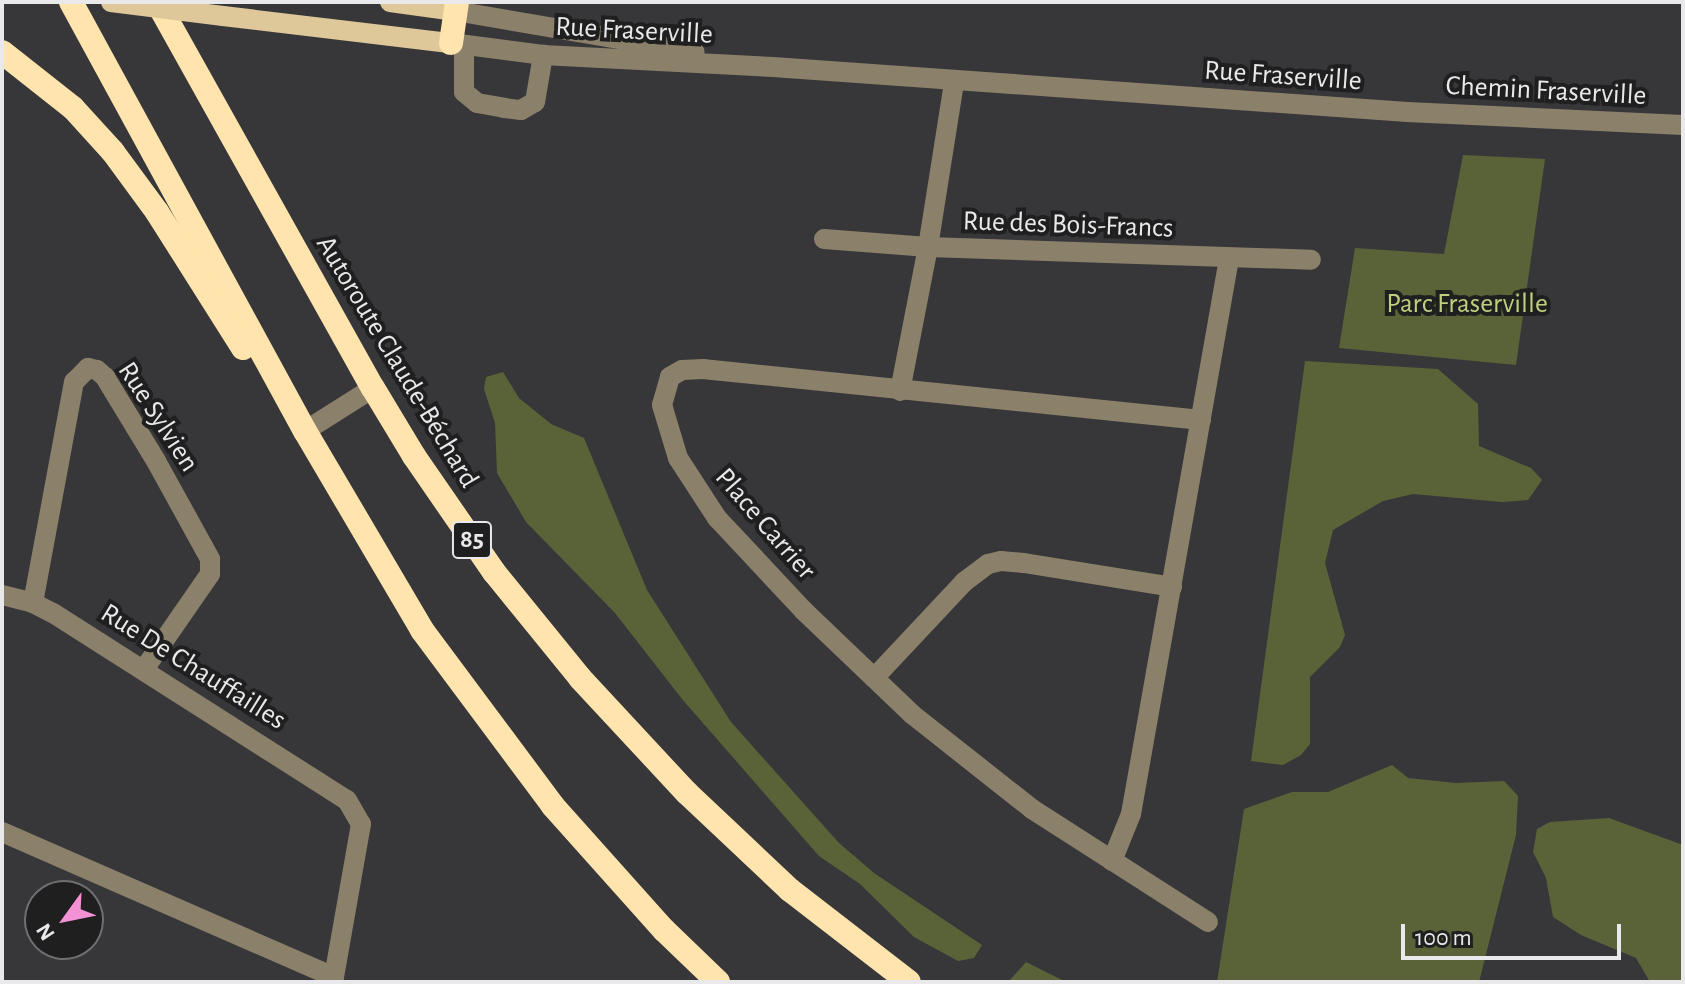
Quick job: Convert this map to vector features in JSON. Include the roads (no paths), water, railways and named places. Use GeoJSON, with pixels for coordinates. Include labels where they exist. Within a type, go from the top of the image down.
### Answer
{"type":"FeatureCollection","features":[{"type":"Feature","properties":{"kind":"highway"},"geometry":{"type":"LineString","coordinates":[[64,2],[127,105]]}},
{"type":"Feature","properties":{"kind":"highway"},"geometry":{"type":"LineString","coordinates":[[71,2],[305,431],[430,642]]}},
{"type":"Feature","properties":{"kind":"highway","name":"Autoroute Claude-Béchard"},"geometry":{"type":"LineString","coordinates":[[157,2],[373,388],[414,456],[494,572],[628,733],[790,890],[909,982]]}},
{"type":"Feature","properties":{"kind":"highway"},"geometry":{"type":"LineString","coordinates":[[166,2],[236,143]]}},
{"type":"Feature","properties":{"kind":"highway"},"geometry":{"type":"LineString","coordinates":[[456,6],[458,44]]}},
{"type":"Feature","properties":{"kind":"highway"},"geometry":{"type":"LineString","coordinates":[[2,52],[73,108],[136,183],[235,335],[343,520],[430,642],[553,806],[664,930],[718,982]]}},
{"type":"Feature","properties":{"kind":"main road","name":"Rue Fraserville"},"geometry":{"type":"LineString","coordinates":[[111,2],[458,44]]}},
{"type":"Feature","properties":{"kind":"main road","name":"Rue Fraserville"},"geometry":{"type":"LineString","coordinates":[[390,2],[456,6]]}},
{"type":"Feature","properties":{"kind":"street","name":"Rue Fraserville"},"geometry":{"type":"LineString","coordinates":[[456,6],[773,67]]}},
{"type":"Feature","properties":{"kind":"street","name":"Rue Fraserville"},"geometry":{"type":"LineString","coordinates":[[458,44],[543,55],[773,67],[1407,112]]}},
{"type":"Feature","properties":{"kind":"street"},"geometry":{"type":"LineString","coordinates":[[458,44],[464,92],[477,103],[504,108],[521,110],[535,102],[543,55]]}},
{"type":"Feature","properties":{"kind":"street"},"geometry":{"type":"LineString","coordinates":[[900,391],[928,247],[954,82]]}},
{"type":"Feature","properties":{"kind":"street","name":"Chemin Fraserville"},"geometry":{"type":"LineString","coordinates":[[1407,112],[1683,125]]}},
{"type":"Feature","properties":{"kind":"street","name":"Rue des Bois-Francs"},"geometry":{"type":"LineString","coordinates":[[824,239],[928,247],[1311,260]]}},
{"type":"Feature","properties":{"kind":"street"},"geometry":{"type":"LineString","coordinates":[[1112,861],[1128,826],[1229,259]]}},
{"type":"Feature","properties":{"kind":"street","name":"Rue Sylvien"},"geometry":{"type":"LineString","coordinates":[[33,603],[74,382],[88,368],[97,370],[105,377],[156,461],[210,559],[210,574],[145,668]]}},
{"type":"Feature","properties":{"kind":"street","name":"Place Carrier"},"geometry":{"type":"LineString","coordinates":[[1201,420],[691,369],[670,377],[662,405],[672,446],[688,477],[717,518],[803,610],[874,678],[992,780],[1208,922]]}},
{"type":"Feature","properties":{"kind":"street"},"geometry":{"type":"LineString","coordinates":[[305,431],[373,388]]}},
{"type":"Feature","properties":{"kind":"street"},"geometry":{"type":"LineString","coordinates":[[874,678],[964,582],[988,564],[1001,561],[1024,563],[1172,587]]}},
{"type":"Feature","properties":{"kind":"street","name":"Rue De Chauffailles"},"geometry":{"type":"LineString","coordinates":[[2,595],[33,603],[145,668],[347,800],[361,824],[334,980]]}},
{"type":"Feature","properties":{"kind":"street"},"geometry":{"type":"LineString","coordinates":[[2,832],[334,980]]}},
{"type":"Feature","properties":{"kind":"park label","name":"Parc Fraserville"},"geometry":{"type":"Point","coordinates":[1467,304]}}]}
